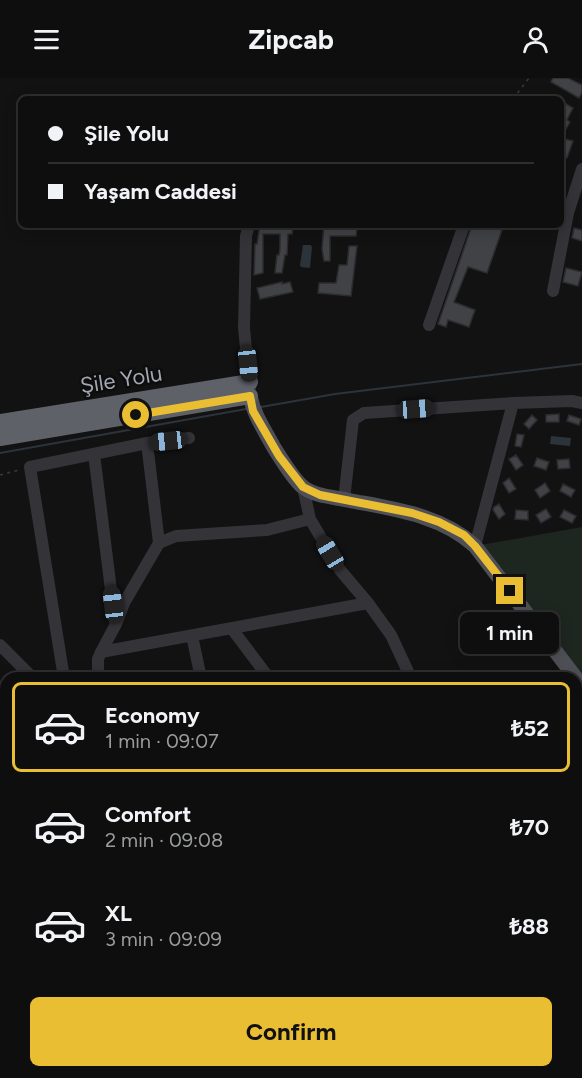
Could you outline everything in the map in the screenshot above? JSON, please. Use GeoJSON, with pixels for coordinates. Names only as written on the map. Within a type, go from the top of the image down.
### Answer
{"type":"FeatureCollection","features":[{"type":"Feature","properties":{"kind":"highway","name":"Şile Yolu"},"geometry":{"type":"LineString","coordinates":[[0,422],[250,389]]}},
{"type":"Feature","properties":{"kind":"highway","name":"Şile Yolu"},"geometry":{"type":"LineString","coordinates":[[0,438],[250,389]]}},
{"type":"Feature","properties":{"kind":"main road"},"geometry":{"type":"LineString","coordinates":[[250,389],[253,411],[279,456],[303,487],[320,495],[412,513],[439,522],[464,535],[475,546],[571,672]]}},
{"type":"Feature","properties":{"kind":"street"},"geometry":{"type":"LineString","coordinates":[[565,212],[582,169]]}},
{"type":"Feature","properties":{"kind":"street"},"geometry":{"type":"LineString","coordinates":[[429,325],[464,228]]}},
{"type":"Feature","properties":{"kind":"street"},"geometry":{"type":"LineString","coordinates":[[552,291],[562,228]]}},
{"type":"Feature","properties":{"kind":"street"},"geometry":{"type":"LineString","coordinates":[[247,231],[244,328],[250,389]]}},
{"type":"Feature","properties":{"kind":"street"},"geometry":{"type":"LineString","coordinates":[[344,500],[353,420],[364,413],[513,403],[572,401],[582,403]]}},
{"type":"Feature","properties":{"kind":"street"},"geometry":{"type":"LineString","coordinates":[[475,546],[513,403]]}},
{"type":"Feature","properties":{"kind":"street"},"geometry":{"type":"LineString","coordinates":[[63,672],[30,467],[147,443],[189,438]]}},
{"type":"Feature","properties":{"kind":"street"},"geometry":{"type":"LineString","coordinates":[[98,672],[98,659],[124,603],[159,543],[147,443]]}},
{"type":"Feature","properties":{"kind":"street"},"geometry":{"type":"LineString","coordinates":[[94,454],[115,626]]}},
{"type":"Feature","properties":{"kind":"street"},"geometry":{"type":"LineString","coordinates":[[303,487],[310,519],[340,570],[369,603],[391,635],[408,672]]}},
{"type":"Feature","properties":{"kind":"street"},"geometry":{"type":"LineString","coordinates":[[159,543],[177,536],[267,530],[310,519]]}},
{"type":"Feature","properties":{"kind":"street"},"geometry":{"type":"LineString","coordinates":[[101,652],[369,603]]}},
{"type":"Feature","properties":{"kind":"street"},"geometry":{"type":"LineString","coordinates":[[232,629],[264,672]]}},
{"type":"Feature","properties":{"kind":"street"},"geometry":{"type":"LineString","coordinates":[[192,636],[200,672]]}},
{"type":"Feature","properties":{"kind":"street"},"geometry":{"type":"LineString","coordinates":[[0,645],[27,672]]}},
{"type":"Feature","properties":{"kind":"path"},"geometry":{"type":"LineString","coordinates":[[515,96],[530,78]]}},
{"type":"Feature","properties":{"kind":"path"},"geometry":{"type":"LineString","coordinates":[[0,475],[30,467]]}},
{"type":"Feature","properties":{"kind":"shaded area"},"geometry":{"type":"Polygon","coordinates":[[[303,245],[312,247],[310,268],[300,265],[303,245]]]}},
{"type":"Feature","properties":{"kind":"shaded area"},"geometry":{"type":"Polygon","coordinates":[[[551,436],[571,438],[570,446],[550,444],[551,436]]]}},
{"type":"Feature","properties":{"kind":"shaded area"},"geometry":{"type":"Polygon","coordinates":[[[582,527],[582,672],[571,672],[475,546],[582,527]]]}},
{"type":"Feature","properties":{"kind":"building"},"geometry":{"type":"Polygon","coordinates":[[[553,78],[568,78],[582,85],[579,98],[551,82],[553,78]]]}},
{"type":"Feature","properties":{"kind":"building"},"geometry":{"type":"Polygon","coordinates":[[[564,103],[573,108],[567,120],[570,122],[564,133],[564,103]]]}},
{"type":"Feature","properties":{"kind":"building"},"geometry":{"type":"Polygon","coordinates":[[[564,139],[573,141],[567,158],[564,157],[564,139]]]}},
{"type":"Feature","properties":{"kind":"building"},"geometry":{"type":"Polygon","coordinates":[[[260,228],[293,228],[292,234],[288,234],[287,255],[285,255],[282,273],[275,273],[280,249],[280,234],[263,234],[263,273],[254,275],[255,244],[257,244],[260,228]]]}},
{"type":"Feature","properties":{"kind":"building"},"geometry":{"type":"Polygon","coordinates":[[[324,228],[357,228],[356,236],[330,236],[330,261],[324,261],[322,249],[324,228]]]}},
{"type":"Feature","properties":{"kind":"building"},"geometry":{"type":"Polygon","coordinates":[[[471,228],[502,230],[487,273],[468,267],[454,302],[475,310],[469,327],[448,320],[446,327],[438,324],[471,228]]]}},
{"type":"Feature","properties":{"kind":"building"},"geometry":{"type":"Polygon","coordinates":[[[574,228],[582,230],[582,241],[572,238],[574,228]]]}},
{"type":"Feature","properties":{"kind":"building"},"geometry":{"type":"Polygon","coordinates":[[[349,246],[357,246],[351,296],[318,293],[319,283],[336,283],[339,265],[347,265],[349,246]]]}},
{"type":"Feature","properties":{"kind":"building"},"geometry":{"type":"Polygon","coordinates":[[[566,268],[582,272],[578,286],[563,282],[566,268]]]}},
{"type":"Feature","properties":{"kind":"building"},"geometry":{"type":"Polygon","coordinates":[[[282,282],[282,284],[290,282],[293,292],[260,299],[257,288],[282,282]]]}},
{"type":"Feature","properties":{"kind":"building"},"geometry":{"type":"Polygon","coordinates":[[[559,414],[559,422],[546,422],[546,415],[559,414]]]}},
{"type":"Feature","properties":{"kind":"building"},"geometry":{"type":"Polygon","coordinates":[[[532,415],[537,420],[529,429],[524,424],[532,415]]]}},
{"type":"Feature","properties":{"kind":"building"},"geometry":{"type":"Polygon","coordinates":[[[569,415],[581,419],[579,425],[567,421],[569,415]]]}},
{"type":"Feature","properties":{"kind":"building"},"geometry":{"type":"Polygon","coordinates":[[[517,434],[524,435],[521,447],[515,446],[517,434]]]}},
{"type":"Feature","properties":{"kind":"building"},"geometry":{"type":"Polygon","coordinates":[[[516,455],[523,465],[516,470],[509,459],[516,455]]]}},
{"type":"Feature","properties":{"kind":"building"},"geometry":{"type":"Polygon","coordinates":[[[537,458],[549,462],[546,470],[534,466],[537,458]]]}},
{"type":"Feature","properties":{"kind":"building"},"geometry":{"type":"Polygon","coordinates":[[[569,459],[570,468],[558,469],[557,460],[569,459]]]}},
{"type":"Feature","properties":{"kind":"building"},"geometry":{"type":"Polygon","coordinates":[[[509,478],[516,489],[509,493],[503,483],[509,478]]]}},
{"type":"Feature","properties":{"kind":"building"},"geometry":{"type":"Polygon","coordinates":[[[545,483],[550,491],[540,498],[535,490],[545,483]]]}},
{"type":"Feature","properties":{"kind":"building"},"geometry":{"type":"Polygon","coordinates":[[[563,484],[575,490],[571,497],[560,491],[563,484]]]}},
{"type":"Feature","properties":{"kind":"building"},"geometry":{"type":"Polygon","coordinates":[[[499,504],[505,514],[499,519],[493,510],[499,504]]]}},
{"type":"Feature","properties":{"kind":"building"},"geometry":{"type":"Polygon","coordinates":[[[546,509],[551,517],[541,523],[536,515],[546,509]]]}},
{"type":"Feature","properties":{"kind":"building"},"geometry":{"type":"Polygon","coordinates":[[[516,510],[528,511],[528,520],[515,519],[516,510]]]}},
{"type":"Feature","properties":{"kind":"building"},"geometry":{"type":"Polygon","coordinates":[[[564,510],[576,516],[572,523],[560,517],[564,510]]]}},
{"type":"Feature","properties":{"kind":"waterway"},"geometry":{"type":"LineString","coordinates":[[261,407],[335,394],[582,364]]}},
{"type":"Feature","properties":{"kind":"waterway"},"geometry":{"type":"LineString","coordinates":[[0,453],[246,409]]}},
{"type":"Feature","properties":{"kind":"route"},"geometry":{"type":"LineString","coordinates":[[136,415],[250,396],[253,411],[279,456],[303,487],[320,495],[412,513],[439,522],[464,535],[510,591]]}}]}
